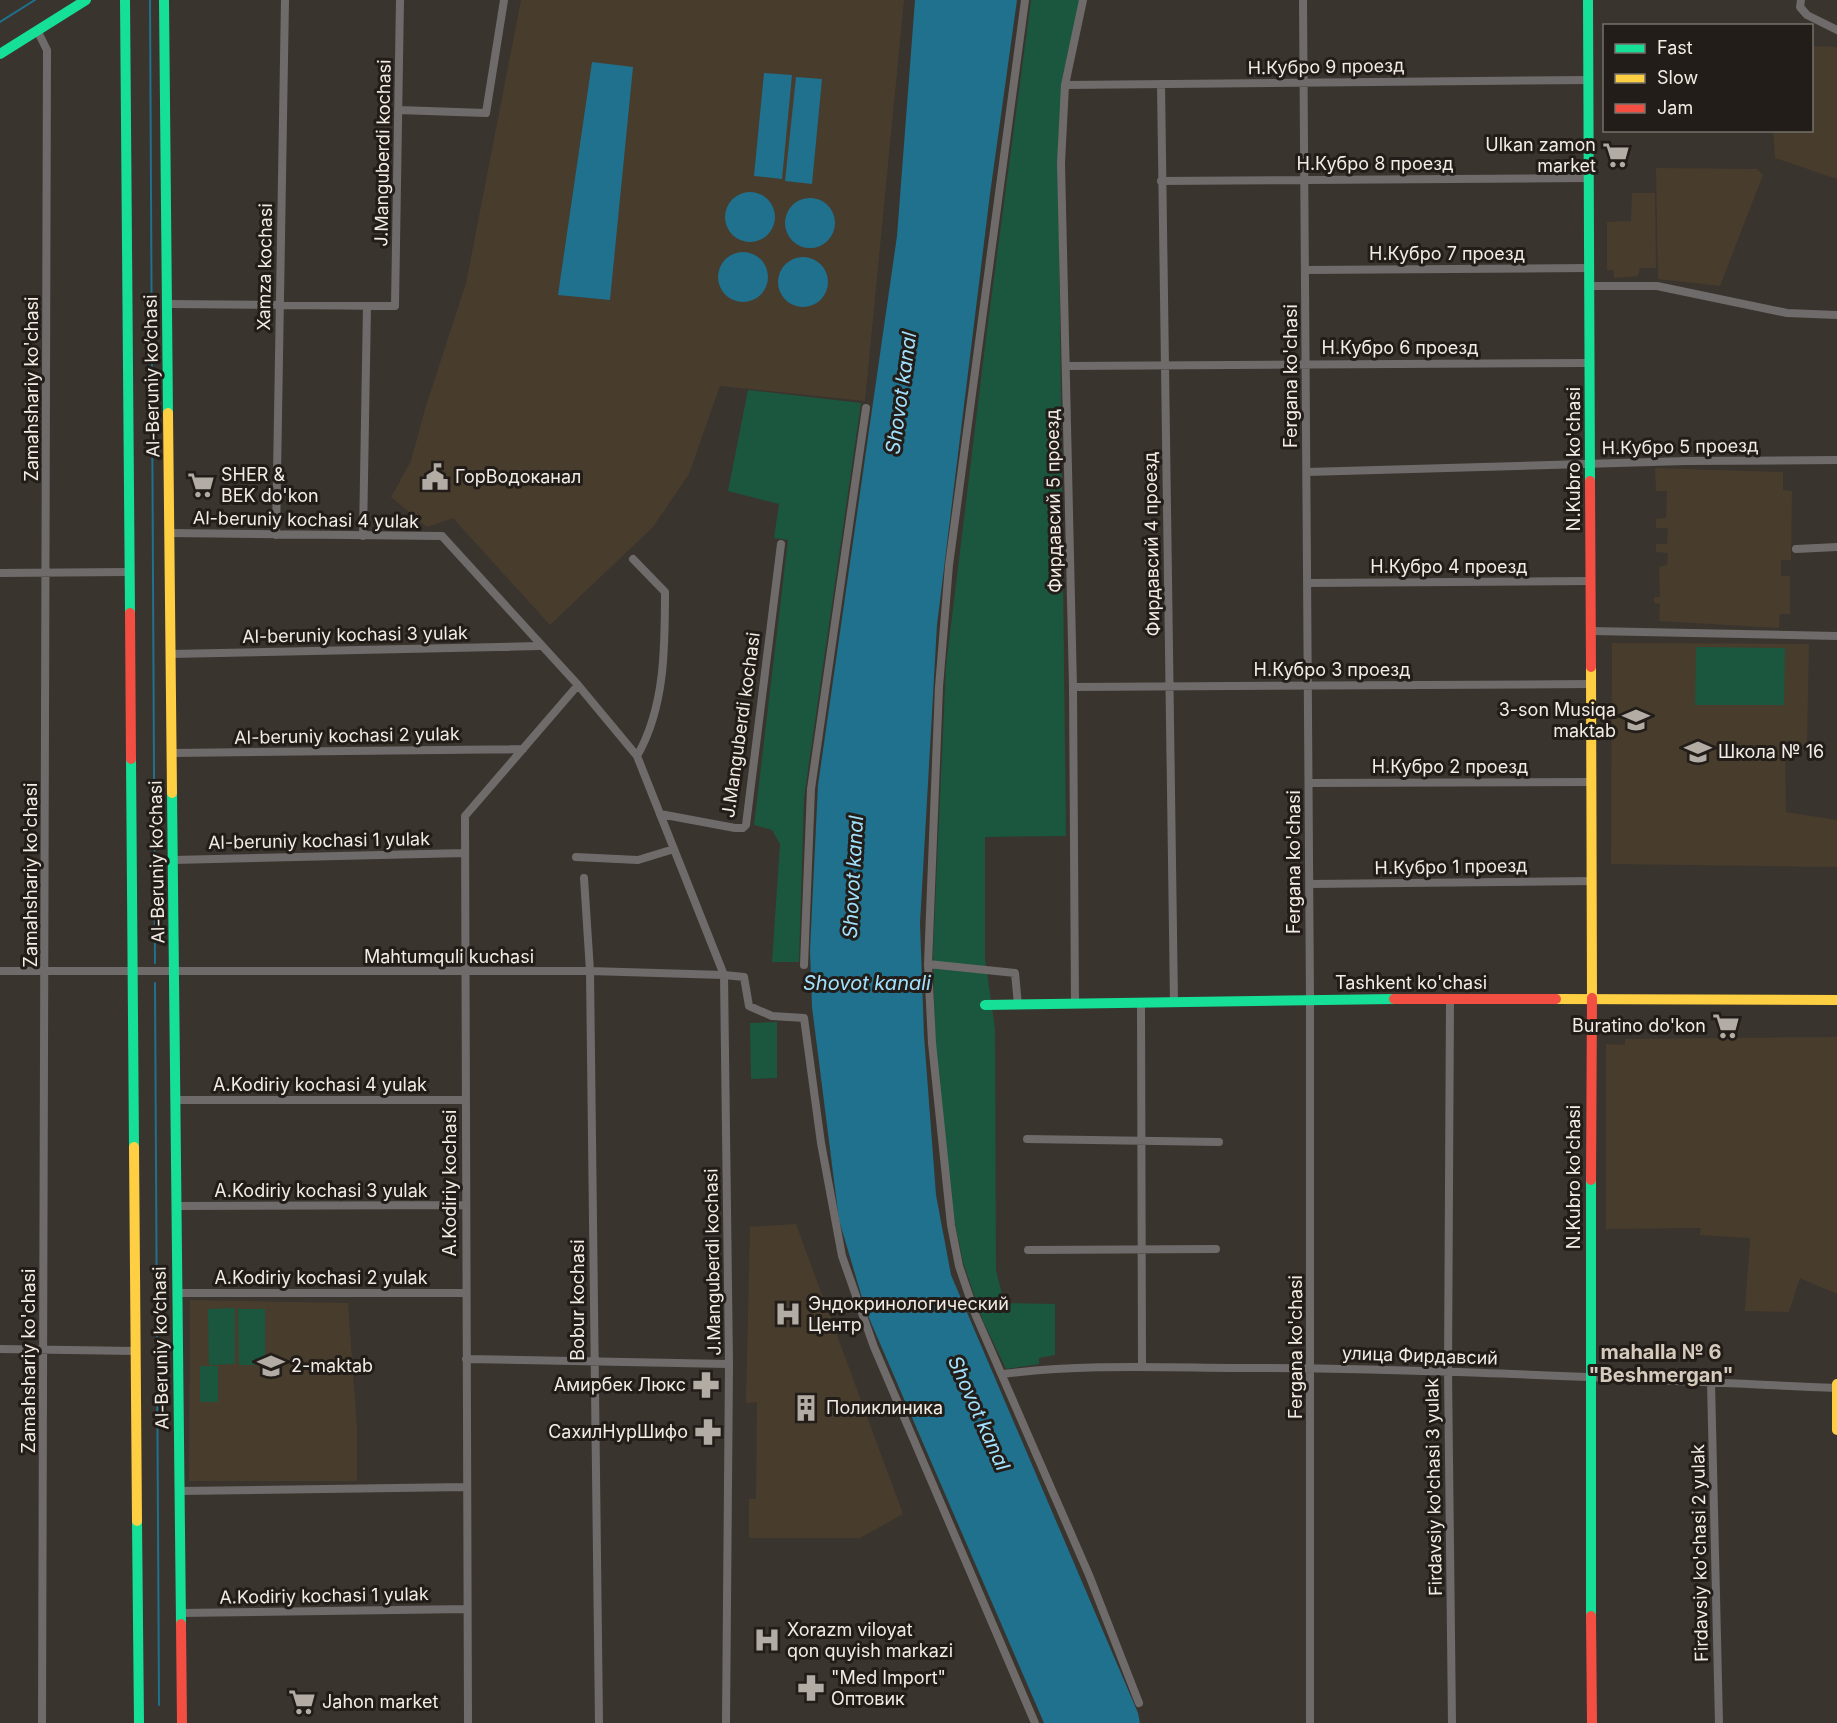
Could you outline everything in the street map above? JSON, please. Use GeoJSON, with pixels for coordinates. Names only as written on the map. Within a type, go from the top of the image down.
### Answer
{"type":"FeatureCollection","features":[{"type":"Feature","properties":{"kind":"main road"},"geometry":{"type":"LineString","coordinates":[[0,54],[86,0]]}},
{"type":"Feature","properties":{"kind":"main road","name":"Al-Beruniy ko’chasi"},"geometry":{"type":"LineString","coordinates":[[125,0],[139,1723]]}},
{"type":"Feature","properties":{"kind":"main road","name":"Al-Beruniy ko’chasi"},"geometry":{"type":"LineString","coordinates":[[165,0],[182,1723]]}},
{"type":"Feature","properties":{"kind":"main road","name":"N.Kubro ko'chasi"},"geometry":{"type":"LineString","coordinates":[[1588,0],[1592,782],[1590,1377],[1592,1723]]}},
{"type":"Feature","properties":{"kind":"main road","name":"Tashkent ko'chasi"},"geometry":{"type":"LineString","coordinates":[[985,1005],[1450,998],[1837,1000]]}},
{"type":"Feature","properties":{"kind":"main road"},"geometry":{"type":"LineString","coordinates":[[1837,1387],[1837,1430]]}},
{"type":"Feature","properties":{"kind":"street","name":"Xamza kochasi"},"geometry":{"type":"LineString","coordinates":[[276,535],[285,0]]}},
{"type":"Feature","properties":{"kind":"street","name":"J.Manguberdi kochasi"},"geometry":{"type":"LineString","coordinates":[[367,306],[395,306],[400,0]]}},
{"type":"Feature","properties":{"kind":"street"},"geometry":{"type":"LineString","coordinates":[[398,110],[486,113],[504,0]]}},
{"type":"Feature","properties":{"kind":"street"},"geometry":{"type":"LineString","coordinates":[[1025,0],[949,565],[939,687],[928,964],[932,1044],[951,1225],[959,1266],[976,1316],[1089,1575],[1139,1703]]}},
{"type":"Feature","properties":{"kind":"street","name":"Фирдавсий 5 проезд"},"geometry":{"type":"LineString","coordinates":[[1075,1004],[1073,687],[1062,163],[1065,85],[1083,0]]}},
{"type":"Feature","properties":{"kind":"street","name":"Fergana ko'chasi"},"geometry":{"type":"LineString","coordinates":[[1303,0],[1310,884],[1310,1723]]}},
{"type":"Feature","properties":{"kind":"street"},"geometry":{"type":"LineString","coordinates":[[1801,0],[1800,7],[1807,15],[1837,30]]}},
{"type":"Feature","properties":{"kind":"street","name":"Zamahshariy ko'chasi"},"geometry":{"type":"LineString","coordinates":[[37,30],[48,50],[42,1723]]}},
{"type":"Feature","properties":{"kind":"street","name":"Н.Кубро 9 проезд"},"geometry":{"type":"LineString","coordinates":[[1065,85],[1588,80]]}},
{"type":"Feature","properties":{"kind":"street","name":"Фирдавсий 4 проезд"},"geometry":{"type":"LineString","coordinates":[[1161,84],[1174,1003]]}},
{"type":"Feature","properties":{"kind":"street","name":"Н.Кубро 8 проезд"},"geometry":{"type":"LineString","coordinates":[[1161,181],[1588,178]]}},
{"type":"Feature","properties":{"kind":"street","name":"Н.Кубро 7 проезд"},"geometry":{"type":"LineString","coordinates":[[1305,270],[1589,268]]}},
{"type":"Feature","properties":{"kind":"street"},"geometry":{"type":"LineString","coordinates":[[1589,286],[1657,286],[1787,313],[1837,315]]}},
{"type":"Feature","properties":{"kind":"street"},"geometry":{"type":"LineString","coordinates":[[168,304],[367,306],[363,536]]}},
{"type":"Feature","properties":{"kind":"street","name":"Н.Кубро 6 проезд"},"geometry":{"type":"LineString","coordinates":[[1066,366],[1590,363]]}},
{"type":"Feature","properties":{"kind":"street"},"geometry":{"type":"LineString","coordinates":[[804,964],[811,789],[866,408]]}},
{"type":"Feature","properties":{"kind":"street","name":"Н.Кубро 5 проезд"},"geometry":{"type":"LineString","coordinates":[[1307,472],[1837,460]]}},
{"type":"Feature","properties":{"kind":"street","name":"Al-beruniy kochasi 4 yulak"},"geometry":{"type":"LineString","coordinates":[[170,533],[442,536]]}},
{"type":"Feature","properties":{"kind":"street","name":"J.Manguberdi kochasi"},"geometry":{"type":"LineString","coordinates":[[442,536],[539,646],[578,685],[637,756],[724,975],[729,1364],[726,1723]]}},
{"type":"Feature","properties":{"kind":"street","name":"J.Manguberdi kochasi"},"geometry":{"type":"LineString","coordinates":[[660,814],[735,828],[743,828],[746,825],[780,544]]}},
{"type":"Feature","properties":{"kind":"street"},"geometry":{"type":"LineString","coordinates":[[1796,549],[1837,547]]}},
{"type":"Feature","properties":{"kind":"street"},"geometry":{"type":"LineString","coordinates":[[633,559],[665,592],[663,665],[650,733],[637,756]]}},
{"type":"Feature","properties":{"kind":"street"},"geometry":{"type":"LineString","coordinates":[[0,573],[130,572]]}},
{"type":"Feature","properties":{"kind":"street","name":"Н.Кубро 4 проезд"},"geometry":{"type":"LineString","coordinates":[[1307,583],[1590,581]]}},
{"type":"Feature","properties":{"kind":"street"},"geometry":{"type":"LineString","coordinates":[[1591,631],[1837,636]]}},
{"type":"Feature","properties":{"kind":"street","name":"Al-beruniy kochasi 3 yulak"},"geometry":{"type":"LineString","coordinates":[[171,654],[539,646]]}},
{"type":"Feature","properties":{"kind":"street","name":"Н.Кубро 3 проезд"},"geometry":{"type":"LineString","coordinates":[[1073,687],[1591,684]]}},
{"type":"Feature","properties":{"kind":"street","name":"A.Kodiriy kochasi"},"geometry":{"type":"LineString","coordinates":[[468,1723],[465,816],[578,685]]}},
{"type":"Feature","properties":{"kind":"street","name":"Al-beruniy kochasi 2 yulak"},"geometry":{"type":"LineString","coordinates":[[172,753],[523,749]]}},
{"type":"Feature","properties":{"kind":"street","name":"Н.Кубро 2 проезд"},"geometry":{"type":"LineString","coordinates":[[1309,783],[1592,782]]}},
{"type":"Feature","properties":{"kind":"street"},"geometry":{"type":"LineString","coordinates":[[576,857],[638,860],[674,849]]}},
{"type":"Feature","properties":{"kind":"street","name":"Al-beruniy kochasi 1 yulak"},"geometry":{"type":"LineString","coordinates":[[173,860],[465,853]]}},
{"type":"Feature","properties":{"kind":"street","name":"Bobur kochasi"},"geometry":{"type":"LineString","coordinates":[[584,878],[590,971],[599,1723]]}},
{"type":"Feature","properties":{"kind":"street","name":"Н.Кубро 1 проезд"},"geometry":{"type":"LineString","coordinates":[[1310,884],[1592,881]]}},
{"type":"Feature","properties":{"kind":"street"},"geometry":{"type":"LineString","coordinates":[[928,964],[1016,973],[1018,1005]]}},
{"type":"Feature","properties":{"kind":"street","name":"Mahtumquli kuchasi"},"geometry":{"type":"LineString","coordinates":[[0,971],[590,971],[724,975]]}},
{"type":"Feature","properties":{"kind":"street"},"geometry":{"type":"LineString","coordinates":[[724,975],[744,977],[749,1006],[772,1016],[804,1018],[821,1143],[842,1256],[874,1347],[1035,1723]]}},
{"type":"Feature","properties":{"kind":"street","name":"Firdavsiy ko'chasi 3 yulak"},"geometry":{"type":"LineString","coordinates":[[1450,998],[1448,1371],[1452,1723]]}},
{"type":"Feature","properties":{"kind":"street"},"geometry":{"type":"LineString","coordinates":[[1141,1003],[1142,1367]]}},
{"type":"Feature","properties":{"kind":"street","name":"A.Kodiriy kochasi 4 yulak"},"geometry":{"type":"LineString","coordinates":[[176,1100],[465,1100]]}},
{"type":"Feature","properties":{"kind":"street"},"geometry":{"type":"LineString","coordinates":[[1027,1139],[1219,1142]]}},
{"type":"Feature","properties":{"kind":"street","name":"A.Kodiriy kochasi 3 yulak"},"geometry":{"type":"LineString","coordinates":[[177,1206],[465,1205]]}},
{"type":"Feature","properties":{"kind":"street"},"geometry":{"type":"LineString","coordinates":[[1028,1250],[1216,1249]]}},
{"type":"Feature","properties":{"kind":"street","name":"A.Kodiriy kochasi 2 yulak"},"geometry":{"type":"LineString","coordinates":[[177,1293],[465,1293]]}},
{"type":"Feature","properties":{"kind":"street"},"geometry":{"type":"LineString","coordinates":[[0,1349],[136,1351]]}},
{"type":"Feature","properties":{"kind":"street"},"geometry":{"type":"LineString","coordinates":[[466,1359],[729,1364]]}},
{"type":"Feature","properties":{"kind":"street","name":"улица Фирдавсий"},"geometry":{"type":"LineString","coordinates":[[1003,1374],[1054,1367],[1311,1368],[1448,1371],[1837,1387]]}},
{"type":"Feature","properties":{"kind":"street","name":"Firdavsiy ko'chasi 2 yulak"},"geometry":{"type":"LineString","coordinates":[[1711,1382],[1719,1723]]}},
{"type":"Feature","properties":{"kind":"street"},"geometry":{"type":"LineString","coordinates":[[180,1491],[466,1487]]}},
{"type":"Feature","properties":{"kind":"street","name":"A.Kodiriy kochasi 1 yulak"},"geometry":{"type":"LineString","coordinates":[[181,1612],[466,1609]]}},
{"type":"Feature","properties":{"kind":"shaded area"},"geometry":{"type":"Polygon","coordinates":[[[521,0],[904,0],[865,401],[720,386],[689,474],[653,527],[550,625],[453,518],[427,527],[391,497],[411,461],[425,409],[466,283],[521,0]]]}},
{"type":"Feature","properties":{"kind":"shaded area"},"geometry":{"type":"Polygon","coordinates":[[[1813,46],[1837,47],[1837,179],[1775,158],[1773,132],[1813,132],[1813,46]]]}},
{"type":"Feature","properties":{"kind":"shaded area"},"geometry":{"type":"Polygon","coordinates":[[[1656,168],[1757,169],[1763,175],[1720,286],[1658,279],[1656,168]]]}},
{"type":"Feature","properties":{"kind":"shaded area"},"geometry":{"type":"Polygon","coordinates":[[[1632,193],[1655,193],[1656,268],[1640,268],[1638,276],[1614,278],[1613,270],[1607,270],[1607,222],[1631,221],[1632,193]]]}},
{"type":"Feature","properties":{"kind":"shaded area"},"geometry":{"type":"Polygon","coordinates":[[[1655,468],[1783,472],[1783,490],[1792,491],[1791,560],[1781,560],[1781,576],[1790,576],[1790,614],[1780,614],[1779,628],[1659,621],[1660,604],[1654,603],[1654,597],[1660,597],[1659,567],[1667,565],[1668,553],[1656,552],[1656,544],[1667,544],[1668,528],[1656,528],[1656,519],[1666,518],[1667,491],[1656,491],[1655,468]]]}},
{"type":"Feature","properties":{"kind":"shaded area","name":"Школа № 16"},"geometry":{"type":"Polygon","coordinates":[[[1612,643],[1809,644],[1807,745],[1785,746],[1786,812],[1837,820],[1837,867],[1611,864],[1612,643]]]}},
{"type":"Feature","properties":{"kind":"shaded area"},"geometry":{"type":"Polygon","coordinates":[[[1837,1037],[1837,1294],[1800,1278],[1789,1312],[1745,1311],[1750,1238],[1700,1235],[1701,1228],[1606,1229],[1606,1044],[1625,1045],[1625,1039],[1837,1037]]]}},
{"type":"Feature","properties":{"kind":"shaded area","name":"Эндокринологический Центр"},"geometry":{"type":"Polygon","coordinates":[[[796,1224],[903,1514],[860,1538],[749,1538],[749,1499],[756,1499],[757,1402],[746,1403],[750,1227],[796,1224]]]}},
{"type":"Feature","properties":{"kind":"shaded area","name":"2-maktab"},"geometry":{"type":"Polygon","coordinates":[[[190,1300],[348,1303],[357,1428],[357,1481],[189,1481],[190,1300]]]}},
{"type":"Feature","properties":{"kind":"green space"},"geometry":{"type":"Polygon","coordinates":[[[1031,0],[1081,0],[1062,81],[1058,149],[1066,836],[985,837],[985,959],[995,1028],[996,1270],[1004,1303],[1055,1304],[1055,1355],[1039,1358],[1039,1364],[1006,1369],[983,1321],[963,1262],[954,1218],[935,1041],[933,951],[946,666],[986,338],[1031,0]]]}},
{"type":"Feature","properties":{"kind":"green space"},"geometry":{"type":"Polygon","coordinates":[[[748,390],[861,403],[804,798],[799,962],[772,962],[780,844],[772,830],[754,825],[788,540],[774,538],[779,504],[728,491],[748,390]]]}},
{"type":"Feature","properties":{"kind":"green space"},"geometry":{"type":"Polygon","coordinates":[[[1696,647],[1785,648],[1784,705],[1695,705],[1696,647]]]}},
{"type":"Feature","properties":{"kind":"green space"},"geometry":{"type":"Polygon","coordinates":[[[777,1022],[777,1078],[751,1079],[750,1023],[777,1022]]]}},
{"type":"Feature","properties":{"kind":"green space"},"geometry":{"type":"Polygon","coordinates":[[[235,1308],[235,1364],[209,1365],[208,1309],[235,1308]]]}},
{"type":"Feature","properties":{"kind":"green space"},"geometry":{"type":"Polygon","coordinates":[[[238,1309],[265,1309],[265,1365],[239,1365],[238,1309]]]}},
{"type":"Feature","properties":{"kind":"green space"},"geometry":{"type":"Polygon","coordinates":[[[200,1366],[218,1366],[218,1402],[200,1402],[200,1366]]]}},
{"type":"Feature","properties":{"kind":"water","name":"Shovot kanali"},"geometry":{"type":"Polygon","coordinates":[[[915,0],[1017,0],[990,194],[937,625],[920,923],[924,1036],[936,1195],[951,1275],[1138,1713],[1140,1723],[1044,1723],[866,1311],[839,1220],[812,1007],[810,950],[818,785],[897,236],[915,0]]]}},
{"type":"Feature","properties":{"kind":"water"},"geometry":{"type":"Polygon","coordinates":[[[592,62],[633,67],[610,300],[558,295],[592,62]]]}},
{"type":"Feature","properties":{"kind":"water"},"geometry":{"type":"Polygon","coordinates":[[[764,73],[792,75],[782,179],[754,176],[764,73]]]}},
{"type":"Feature","properties":{"kind":"water"},"geometry":{"type":"Polygon","coordinates":[[[796,77],[822,79],[812,184],[785,181],[796,77]]]}},
{"type":"Feature","properties":{"kind":"water"},"geometry":{"type":"Polygon","coordinates":[[[750,192],[759,194],[770,203],[775,217],[773,226],[764,237],[750,242],[741,240],[730,231],[725,217],[727,208],[736,197],[750,192]]]}},
{"type":"Feature","properties":{"kind":"water"},"geometry":{"type":"Polygon","coordinates":[[[810,198],[819,200],[830,209],[835,223],[833,232],[824,243],[810,248],[801,246],[790,237],[785,223],[787,214],[796,203],[810,198]]]}},
{"type":"Feature","properties":{"kind":"water"},"geometry":{"type":"Polygon","coordinates":[[[743,252],[752,254],[763,263],[768,277],[766,286],[757,297],[743,302],[734,300],[723,291],[718,277],[720,268],[729,257],[743,252]]]}},
{"type":"Feature","properties":{"kind":"water"},"geometry":{"type":"Polygon","coordinates":[[[803,257],[812,259],[823,268],[828,282],[826,291],[817,302],[803,307],[794,305],[783,296],[778,282],[780,273],[789,262],[803,257]]]}},
{"type":"Feature","properties":{"kind":"waterway"},"geometry":{"type":"LineString","coordinates":[[0,22],[35,0]]}},
{"type":"Feature","properties":{"kind":"waterway"},"geometry":{"type":"LineString","coordinates":[[150,0],[155,963]]}},
{"type":"Feature","properties":{"kind":"waterway"},"geometry":{"type":"LineString","coordinates":[[155,983],[159,1705]]}},
{"type":"Feature","properties":{"kind":"traffic: fast"},"geometry":{"type":"LineString","coordinates":[[0,54],[86,0]]}},
{"type":"Feature","properties":{"kind":"traffic: fast"},"geometry":{"type":"LineString","coordinates":[[125,0],[130,613]]}},
{"type":"Feature","properties":{"kind":"traffic: fast"},"geometry":{"type":"LineString","coordinates":[[164,0],[168,413]]}},
{"type":"Feature","properties":{"kind":"traffic: fast"},"geometry":{"type":"LineString","coordinates":[[1588,0],[1590,481]]}},
{"type":"Feature","properties":{"kind":"traffic: fast"},"geometry":{"type":"LineString","coordinates":[[131,759],[134,1147]]}},
{"type":"Feature","properties":{"kind":"traffic: fast"},"geometry":{"type":"LineString","coordinates":[[172,793],[181,1624]]}},
{"type":"Feature","properties":{"kind":"traffic: fast"},"geometry":{"type":"LineString","coordinates":[[985,1005],[1394,999]]}},
{"type":"Feature","properties":{"kind":"traffic: fast"},"geometry":{"type":"LineString","coordinates":[[1591,1180],[1591,1616]]}},
{"type":"Feature","properties":{"kind":"traffic: fast"},"geometry":{"type":"LineString","coordinates":[[137,1521],[139,1723]]}},
{"type":"Feature","properties":{"kind":"traffic: slow"},"geometry":{"type":"LineString","coordinates":[[168,413],[172,793]]}},
{"type":"Feature","properties":{"kind":"traffic: slow"},"geometry":{"type":"LineString","coordinates":[[1591,667],[1592,998]]}},
{"type":"Feature","properties":{"kind":"traffic: slow"},"geometry":{"type":"LineString","coordinates":[[1556,999],[1837,1000]]}},
{"type":"Feature","properties":{"kind":"traffic: slow"},"geometry":{"type":"LineString","coordinates":[[134,1147],[137,1521]]}},
{"type":"Feature","properties":{"kind":"traffic: slow"},"geometry":{"type":"LineString","coordinates":[[1837,1384],[1837,1430]]}},
{"type":"Feature","properties":{"kind":"traffic: jam"},"geometry":{"type":"LineString","coordinates":[[1590,481],[1591,667]]}},
{"type":"Feature","properties":{"kind":"traffic: jam"},"geometry":{"type":"LineString","coordinates":[[130,613],[131,759]]}},
{"type":"Feature","properties":{"kind":"traffic: jam"},"geometry":{"type":"LineString","coordinates":[[1591,1180],[1592,998]]}},
{"type":"Feature","properties":{"kind":"traffic: jam"},"geometry":{"type":"LineString","coordinates":[[1394,999],[1556,999]]}},
{"type":"Feature","properties":{"kind":"traffic: jam"},"geometry":{"type":"LineString","coordinates":[[1591,1616],[1592,1723]]}},
{"type":"Feature","properties":{"kind":"traffic: jam"},"geometry":{"type":"LineString","coordinates":[[181,1624],[182,1723]]}},
{"type":"Feature","properties":{"kind":"place","name":"Ulkan zamon market"},"geometry":{"type":"Point","coordinates":[1616,155]}},
{"type":"Feature","properties":{"kind":"place","name":"ГорВодоканал"},"geometry":{"type":"Point","coordinates":[435,477]}},
{"type":"Feature","properties":{"kind":"place","name":"SHER & BEK do'kon"},"geometry":{"type":"Point","coordinates":[201,485]}},
{"type":"Feature","properties":{"kind":"place","name":"3-son Musiqa maktab"},"geometry":{"type":"Point","coordinates":[1636,720]}},
{"type":"Feature","properties":{"kind":"place","name":"Школа № 16"},"geometry":{"type":"Point","coordinates":[1698,752]}},
{"type":"Feature","properties":{"kind":"place","name":"Buratino do'kon"},"geometry":{"type":"Point","coordinates":[1726,1026]}},
{"type":"Feature","properties":{"kind":"place","name":"Эндокринологический Центр"},"geometry":{"type":"Point","coordinates":[788,1314]}},
{"type":"Feature","properties":{"kind":"place","name":"2-maktab"},"geometry":{"type":"Point","coordinates":[271,1366]}},
{"type":"Feature","properties":{"kind":"place","name":"Амирбек Люкс"},"geometry":{"type":"Point","coordinates":[706,1385]}},
{"type":"Feature","properties":{"kind":"place","name":"Поликлиника"},"geometry":{"type":"Point","coordinates":[806,1408]}},
{"type":"Feature","properties":{"kind":"place","name":"СахилНурШифо"},"geometry":{"type":"Point","coordinates":[708,1432]}},
{"type":"Feature","properties":{"kind":"place","name":"Xorazm viloyat qon quyish markazi"},"geometry":{"type":"Point","coordinates":[767,1640]}},
{"type":"Feature","properties":{"kind":"place","name":"\"Med Import\" Оптовик"},"geometry":{"type":"Point","coordinates":[811,1688]}},
{"type":"Feature","properties":{"kind":"place","name":"Jahon market"},"geometry":{"type":"Point","coordinates":[302,1702]}},
{"type":"Feature","properties":{"kind":"district","name":"mahalla № 6 \"Beshmergan\""},"geometry":{"type":"Point","coordinates":[1661,1364]}},
{"type":"Feature","properties":{"kind":"water label","name":"Shovot kanal"},"geometry":{"type":"Point","coordinates":[901,393]}},
{"type":"Feature","properties":{"kind":"water label","name":"Shovot kanal"},"geometry":{"type":"Point","coordinates":[853,877]}},
{"type":"Feature","properties":{"kind":"water label","name":"Shovot kanal"},"geometry":{"type":"Point","coordinates":[979,1413]}}]}
